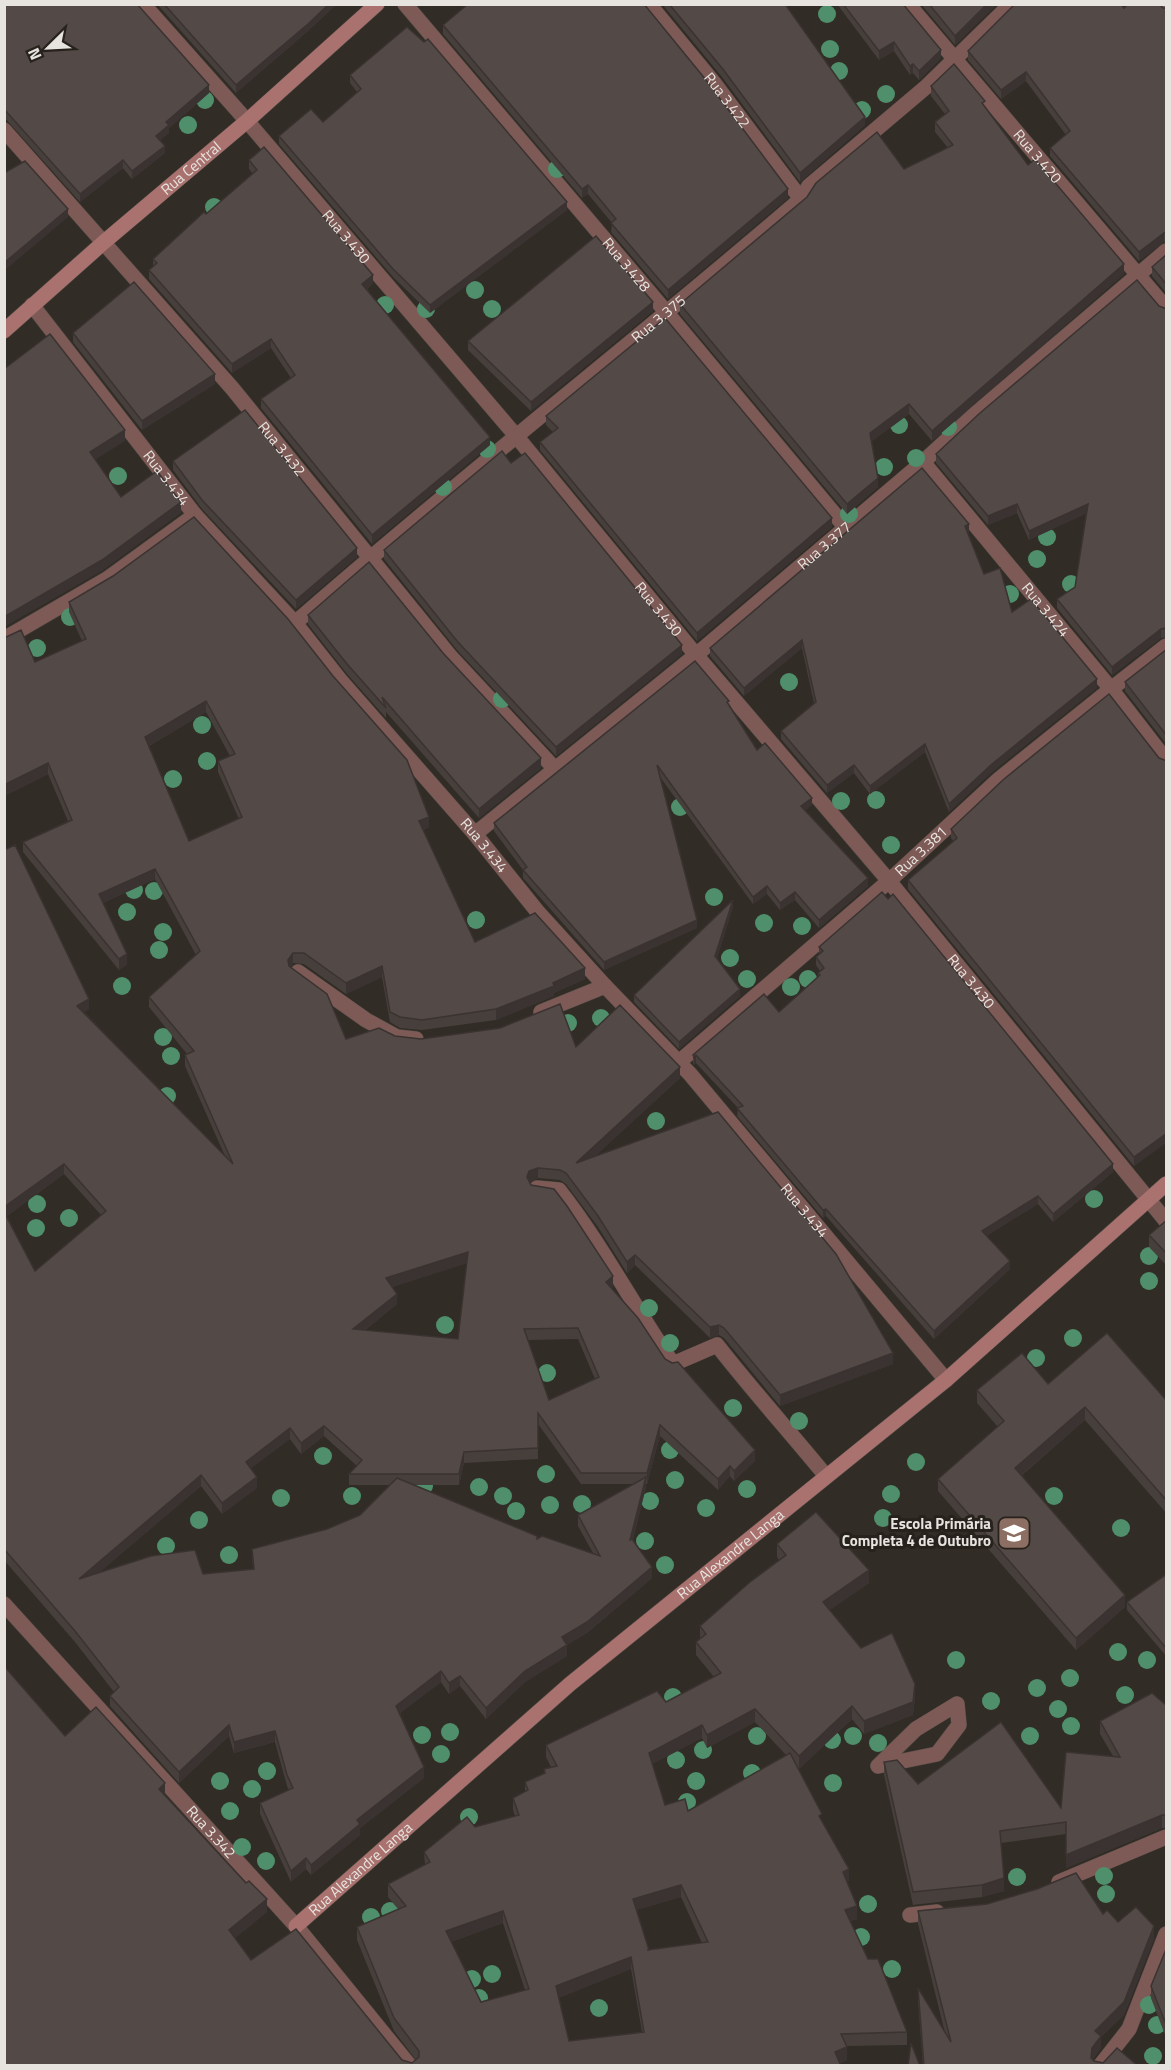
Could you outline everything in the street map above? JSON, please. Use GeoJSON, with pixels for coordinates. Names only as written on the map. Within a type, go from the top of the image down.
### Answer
{"type":"FeatureCollection","features":[{"type":"Feature","properties":{"kind":"street","name":"Rua 3.430"},"geometry":{"type":"LineString","coordinates":[[143,4],[247,121],[517,437],[696,655],[889,881],[1167,1221]]}},
{"type":"Feature","properties":{"kind":"street","name":"Rua Central"},"geometry":{"type":"LineString","coordinates":[[4,331],[104,242],[247,121],[377,4]]}},
{"type":"Feature","properties":{"kind":"street","name":"Rua 3.428"},"geometry":{"type":"LineString","coordinates":[[405,4],[667,312],[846,528]]}},
{"type":"Feature","properties":{"kind":"street","name":"Rua 3.422"},"geometry":{"type":"LineString","coordinates":[[649,4],[714,83],[801,199]]}},
{"type":"Feature","properties":{"kind":"street","name":"Rua 3.420"},"geometry":{"type":"LineString","coordinates":[[908,4],[1167,308]]}},
{"type":"Feature","properties":{"kind":"street","name":"Rua 3.375"},"geometry":{"type":"LineString","coordinates":[[295,623],[370,557],[801,199],[809,186],[926,87],[1011,4]]}},
{"type":"Feature","properties":{"kind":"street"},"geometry":{"type":"LineString","coordinates":[[1163,4],[1167,8]]}},
{"type":"Feature","properties":{"kind":"street","name":"Rua 3.432"},"geometry":{"type":"LineString","coordinates":[[4,130],[232,388],[450,657],[556,770]]}},
{"type":"Feature","properties":{"kind":"street","name":"Rua 3.377"},"geometry":{"type":"LineString","coordinates":[[475,834],[696,655],[1167,251]]}},
{"type":"Feature","properties":{"kind":"street","name":"Rua 3.434"},"geometry":{"type":"LineString","coordinates":[[32,305],[195,515],[295,623],[340,680],[475,834],[537,911],[605,986],[679,1062],[946,1380]]}},
{"type":"Feature","properties":{"kind":"street","name":"Rua 3.424"},"geometry":{"type":"LineString","coordinates":[[923,462],[1167,760]]}},
{"type":"Feature","properties":{"kind":"street"},"geometry":{"type":"LineString","coordinates":[[4,639],[108,579],[195,515]]}},
{"type":"Feature","properties":{"kind":"street","name":"Rua 3.381"},"geometry":{"type":"LineString","coordinates":[[679,1062],[889,881],[998,780],[1167,646]]}},
{"type":"Feature","properties":{"kind":"street"},"geometry":{"type":"LineString","coordinates":[[298,972],[366,1020],[397,1037],[422,1040],[433,1038]]}},
{"type":"Feature","properties":{"kind":"street"},"geometry":{"type":"LineString","coordinates":[[531,1016],[605,986]]}},
{"type":"Feature","properties":{"kind":"street","name":"Rua Alexandre Langa"},"geometry":{"type":"LineString","coordinates":[[296,1926],[570,1684],[946,1380],[1167,1184]]}},
{"type":"Feature","properties":{"kind":"street"},"geometry":{"type":"LineString","coordinates":[[537,1188],[559,1190],[586,1225],[647,1327],[673,1364],[717,1345],[747,1384],[772,1410],[826,1476]]}},
{"type":"Feature","properties":{"kind":"street","name":"Rua 3.342"},"geometry":{"type":"LineString","coordinates":[[4,1604],[296,1926],[410,2066]]}},
{"type":"Feature","properties":{"kind":"street"},"geometry":{"type":"LineString","coordinates":[[957,1704],[959,1725],[937,1754],[878,1766],[916,1729],[957,1704]]}},
{"type":"Feature","properties":{"kind":"street"},"geometry":{"type":"LineString","coordinates":[[1044,1888],[1167,1837]]}},
{"type":"Feature","properties":{"kind":"street"},"geometry":{"type":"LineString","coordinates":[[910,1915],[955,1910]]}},
{"type":"Feature","properties":{"kind":"street"},"geometry":{"type":"LineString","coordinates":[[1100,2066],[1130,2029],[1167,1934]]}},
{"type":"Feature","properties":{"kind":"building"},"geometry":{"type":"Polygon","coordinates":[[[4,4],[137,4],[209,85],[166,122],[169,125],[156,136],[165,146],[132,171],[123,160],[80,194],[4,109],[4,4]]]}},
{"type":"Feature","properties":{"kind":"building"},"geometry":{"type":"Polygon","coordinates":[[[164,4],[329,4],[236,85],[164,4]]]}},
{"type":"Feature","properties":{"kind":"building"},"geometry":{"type":"Polygon","coordinates":[[[468,4],[644,4],[706,80],[788,189],[668,290],[611,223],[616,219],[588,185],[582,189],[443,25],[468,4]]]}},
{"type":"Feature","properties":{"kind":"building"},"geometry":{"type":"Polygon","coordinates":[[[669,4],[785,4],[865,117],[800,173],[722,68],[669,4]]]}},
{"type":"Feature","properties":{"kind":"building"},"geometry":{"type":"Polygon","coordinates":[[[843,4],[903,4],[941,50],[919,71],[913,64],[910,66],[894,42],[879,51],[843,4]]]}},
{"type":"Feature","properties":{"kind":"building"},"geometry":{"type":"Polygon","coordinates":[[[929,4],[987,4],[955,36],[929,4]]]}},
{"type":"Feature","properties":{"kind":"building"},"geometry":{"type":"Polygon","coordinates":[[[1015,4],[1121,4],[1124,8],[1128,4],[1159,4],[1167,8],[1167,233],[1139,252],[1050,148],[1070,131],[1026,72],[1001,90],[968,51],[1015,4]]]}},
{"type":"Feature","properties":{"kind":"building"},"geometry":{"type":"Polygon","coordinates":[[[407,27],[424,42],[428,39],[567,202],[430,305],[393,269],[279,136],[311,109],[323,122],[361,89],[350,75],[407,27]]]}},
{"type":"Feature","properties":{"kind":"building"},"geometry":{"type":"Polygon","coordinates":[[[954,64],[985,101],[982,103],[1028,165],[1035,159],[1124,264],[932,431],[909,404],[870,433],[878,478],[847,504],[680,304],[807,197],[816,183],[877,132],[904,169],[953,145],[935,122],[949,111],[931,86],[954,64]]]}},
{"type":"Feature","properties":{"kind":"building"},"geometry":{"type":"Polygon","coordinates":[[[264,147],[373,275],[362,284],[490,437],[372,535],[261,399],[295,375],[271,339],[232,364],[149,270],[157,263],[153,259],[204,212],[206,214],[257,170],[249,160],[264,147]]]}},
{"type":"Feature","properties":{"kind":"building"},"geometry":{"type":"Polygon","coordinates":[[[25,161],[68,209],[4,263],[4,173],[25,161]]]}},
{"type":"Feature","properties":{"kind":"building"},"geometry":{"type":"Polygon","coordinates":[[[596,236],[653,302],[531,402],[468,341],[596,236]]]}},
{"type":"Feature","properties":{"kind":"building"},"geometry":{"type":"Polygon","coordinates":[[[1167,254],[1167,285],[1152,267],[1167,254]]]}},
{"type":"Feature","properties":{"kind":"building"},"geometry":{"type":"Polygon","coordinates":[[[1137,280],[1159,306],[1167,309],[1167,628],[1161,629],[1112,667],[1057,599],[1075,587],[1088,504],[1029,531],[1017,504],[988,516],[936,454],[980,413],[1137,280]]]}},
{"type":"Feature","properties":{"kind":"building"},"geometry":{"type":"Polygon","coordinates":[[[134,282],[215,374],[142,421],[73,333],[134,282]]]}},
{"type":"Feature","properties":{"kind":"building"},"geometry":{"type":"Polygon","coordinates":[[[665,318],[832,518],[697,633],[540,442],[558,428],[546,416],[665,318]]]}},
{"type":"Feature","properties":{"kind":"building"},"geometry":{"type":"Polygon","coordinates":[[[50,334],[125,430],[90,452],[121,497],[157,471],[181,502],[102,560],[4,617],[4,369],[50,334]]]}},
{"type":"Feature","properties":{"kind":"building"},"geometry":{"type":"Polygon","coordinates":[[[245,410],[357,548],[296,600],[202,500],[173,461],[245,410]]]}},
{"type":"Feature","properties":{"kind":"building"},"geometry":{"type":"Polygon","coordinates":[[[502,451],[511,463],[525,453],[682,645],[556,747],[457,641],[384,550],[502,451]]]}},
{"type":"Feature","properties":{"kind":"building"},"geometry":{"type":"Polygon","coordinates":[[[922,468],[969,524],[965,526],[984,574],[1000,568],[1012,612],[1031,599],[1097,679],[992,764],[949,804],[925,744],[870,786],[854,765],[827,785],[781,731],[816,702],[802,640],[744,688],[710,648],[922,468]]]}},
{"type":"Feature","properties":{"kind":"building"},"geometry":{"type":"Polygon","coordinates":[[[194,517],[288,619],[333,676],[407,760],[429,817],[419,821],[475,942],[535,913],[585,968],[553,983],[554,986],[496,1009],[422,1020],[400,1017],[390,1012],[382,966],[346,983],[304,953],[293,953],[288,960],[289,966],[327,994],[346,1039],[379,1028],[395,1036],[421,1039],[500,1028],[560,1004],[576,1047],[620,1005],[680,1067],[576,1163],[718,1112],[836,1254],[893,1353],[780,1395],[724,1328],[719,1325],[710,1327],[635,1255],[627,1262],[598,1216],[566,1173],[560,1170],[538,1168],[529,1171],[527,1177],[531,1185],[554,1189],[567,1206],[613,1276],[606,1282],[638,1318],[665,1359],[672,1363],[678,1362],[755,1450],[734,1471],[730,1466],[718,1479],[660,1425],[647,1473],[581,1473],[538,1413],[538,1448],[464,1452],[459,1474],[349,1474],[362,1460],[324,1426],[301,1443],[290,1428],[246,1462],[257,1477],[222,1503],[201,1475],[79,1579],[151,1556],[195,1550],[203,1574],[254,1569],[252,1549],[327,1529],[360,1515],[397,1478],[537,1536],[537,1539],[542,1536],[600,1556],[578,1515],[646,1477],[630,1540],[632,1539],[652,1567],[587,1622],[562,1637],[567,1645],[525,1671],[486,1708],[460,1676],[449,1683],[441,1671],[396,1706],[424,1767],[357,1820],[360,1824],[311,1865],[306,1858],[291,1871],[260,1803],[293,1788],[287,1775],[275,1731],[234,1742],[229,1725],[179,1772],[110,1696],[119,1687],[75,1631],[4,1549],[4,1212],[35,1271],[106,1211],[64,1164],[4,1207],[4,850],[15,845],[89,999],[77,1006],[233,1164],[185,1055],[194,1051],[149,997],[200,951],[155,869],[99,894],[127,954],[119,959],[23,842],[72,820],[48,763],[4,785],[4,638],[21,630],[35,662],[86,639],[69,602],[113,576],[194,517]],[[206,701],[145,737],[189,841],[242,817],[218,761],[235,754],[206,701]],[[468,1252],[386,1278],[397,1294],[353,1329],[458,1339],[468,1252]],[[578,1328],[524,1329],[549,1400],[599,1377],[578,1328]]]}},
{"type":"Feature","properties":{"kind":"building"},"geometry":{"type":"Polygon","coordinates":[[[369,562],[443,653],[541,758],[479,809],[382,697],[386,708],[347,664],[308,615],[369,562]]]}},
{"type":"Feature","properties":{"kind":"building"},"geometry":{"type":"Polygon","coordinates":[[[1167,649],[1167,736],[1125,682],[1167,649]]]}},
{"type":"Feature","properties":{"kind":"building"},"geometry":{"type":"Polygon","coordinates":[[[695,661],[729,701],[727,702],[757,750],[765,743],[812,798],[801,806],[868,878],[819,920],[795,892],[780,903],[767,886],[753,897],[657,765],[697,920],[604,962],[523,870],[527,867],[494,823],[695,661]]]}},
{"type":"Feature","properties":{"kind":"building"},"geometry":{"type":"Polygon","coordinates":[[[1109,694],[1159,758],[1167,761],[1167,1133],[1134,1157],[908,880],[957,838],[951,829],[1004,779],[1109,694]]]}},
{"type":"Feature","properties":{"kind":"building"},"geometry":{"type":"Polygon","coordinates":[[[882,892],[888,899],[893,894],[1113,1164],[1053,1214],[1038,1196],[982,1231],[1010,1261],[934,1331],[826,1209],[823,1210],[737,1108],[743,1106],[696,1055],[694,1057],[693,1055],[764,994],[779,1012],[820,975],[818,973],[824,968],[816,957],[823,951],[819,947],[882,892]]]}},
{"type":"Feature","properties":{"kind":"building"},"geometry":{"type":"Polygon","coordinates":[[[733,900],[715,956],[740,989],[679,1042],[634,995],[733,900]]]}},
{"type":"Feature","properties":{"kind":"building"},"geometry":{"type":"Polygon","coordinates":[[[1167,1220],[1167,1254],[1149,1235],[1167,1220]]]}},
{"type":"Feature","properties":{"kind":"building"},"geometry":{"type":"Polygon","coordinates":[[[1107,1333],[1167,1401],[1167,1501],[1085,1407],[1015,1468],[1125,1595],[1076,1638],[938,1479],[1004,1421],[977,1390],[1022,1353],[1048,1384],[1107,1333]]]}},
{"type":"Feature","properties":{"kind":"building"},"geometry":{"type":"Polygon","coordinates":[[[816,1512],[869,1570],[823,1602],[861,1648],[892,1633],[915,1684],[913,1702],[864,1721],[852,1706],[799,1756],[755,1709],[707,1735],[702,1725],[649,1753],[665,1805],[685,1799],[688,1811],[790,1753],[822,1814],[819,1816],[849,1869],[843,1872],[857,1906],[845,1910],[868,1959],[878,1959],[907,2032],[841,2034],[847,2047],[835,2052],[841,2066],[4,2066],[4,1666],[65,1736],[96,1707],[165,1783],[159,1789],[246,1883],[249,1881],[267,1899],[229,1930],[251,1960],[296,1929],[402,2060],[412,2063],[419,2057],[419,2051],[394,2018],[357,1927],[406,1906],[388,1884],[430,1862],[424,1852],[467,1817],[475,1827],[519,1815],[513,1798],[528,1790],[525,1782],[545,1773],[544,1769],[557,1766],[546,1745],[657,1691],[666,1702],[721,1673],[696,1642],[706,1634],[700,1626],[750,1582],[786,1555],[777,1544],[816,1512]],[[681,1885],[633,1899],[649,1950],[708,1942],[681,1885]],[[503,1911],[446,1931],[481,2002],[529,1989],[503,1911]],[[631,1957],[556,1986],[569,2041],[644,2032],[631,1957]]]}},
{"type":"Feature","properties":{"kind":"building"},"geometry":{"type":"Polygon","coordinates":[[[1167,1574],[1167,1649],[1127,1602],[1167,1574]]]}},
{"type":"Feature","properties":{"kind":"building"},"geometry":{"type":"Polygon","coordinates":[[[1152,1693],[1167,1706],[1167,1815],[1162,1815],[1066,1855],[1066,1822],[1000,1831],[1004,1878],[982,1885],[913,1892],[884,1762],[897,1760],[918,1784],[1001,1722],[1061,1808],[1066,1752],[1120,1757],[1100,1721],[1152,1693]]]}},
{"type":"Feature","properties":{"kind":"building"},"geometry":{"type":"Polygon","coordinates":[[[1076,1873],[1103,1914],[1107,1910],[1118,1922],[1136,1907],[1154,1926],[1124,2002],[1095,2031],[1101,2036],[1092,2048],[1091,2058],[1094,2061],[1103,2063],[1117,2048],[1138,2066],[924,2066],[918,1988],[951,2042],[918,1911],[987,1904],[1037,1889],[1076,1873]]]}},
{"type":"Feature","properties":{"kind":"building"},"geometry":{"type":"Polygon","coordinates":[[[1167,1947],[1167,2027],[1151,1986],[1167,1947]]]}},
{"type":"Feature","properties":{"kind":"building"},"geometry":{"type":"Polygon","coordinates":[[[911,2043],[920,2066],[908,2066],[911,2043]]]}},
{"type":"Feature","properties":{"kind":"place","name":"Escola Primária Completa 4 de Outubro"},"geometry":{"type":"Point","coordinates":[1014,1533]}}]}
